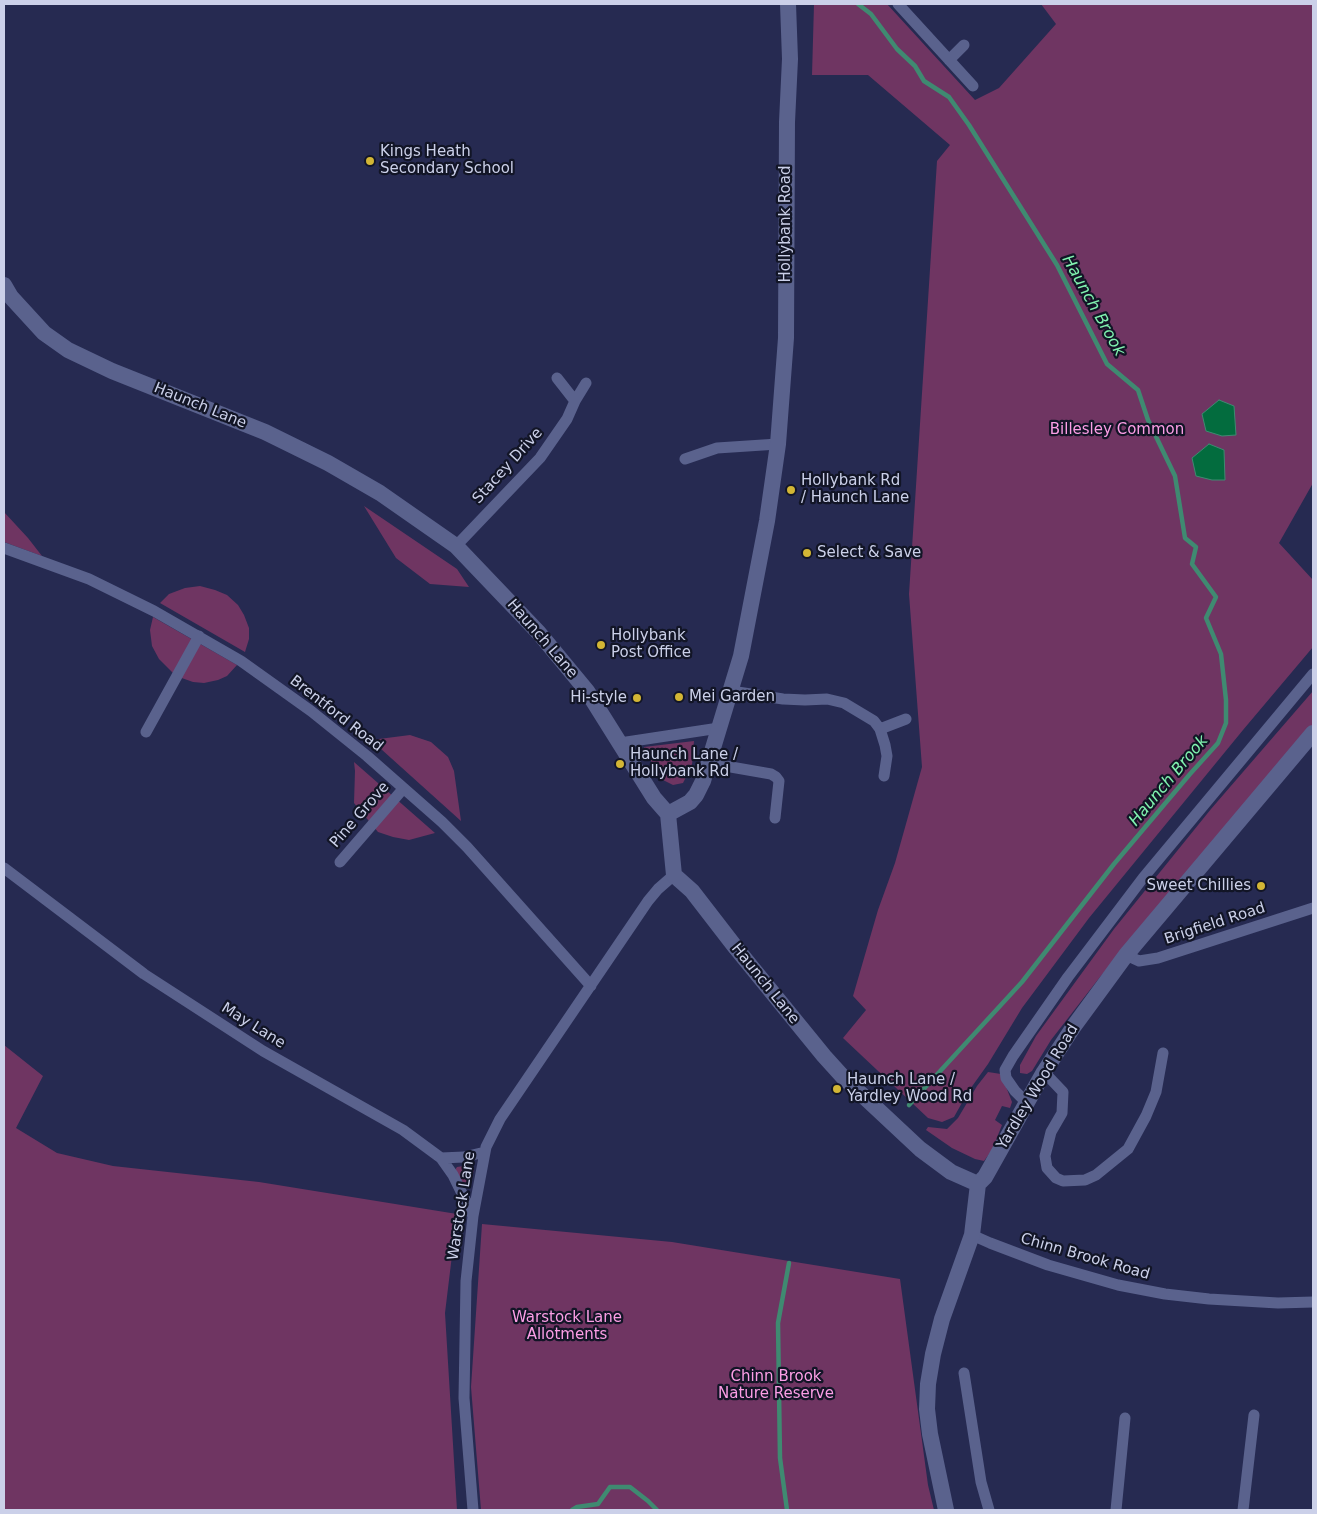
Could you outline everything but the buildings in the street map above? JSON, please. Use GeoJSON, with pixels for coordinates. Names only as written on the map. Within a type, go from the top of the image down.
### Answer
{"type":"FeatureCollection","features":[{"type":"Feature","properties":{"kind":"street","name":"Hollybank Road"},"geometry":{"type":"LineString","coordinates":[[668,814],[690,802],[703,781],[741,656],[767,521],[778,444],[786,338],[787,122],[790,59],[788,4]]}},
{"type":"Feature","properties":{"kind":"street"},"geometry":{"type":"LineString","coordinates":[[898,4],[973,86]]}},
{"type":"Feature","properties":{"kind":"street"},"geometry":{"type":"LineString","coordinates":[[949,60],[964,45]]}},
{"type":"Feature","properties":{"kind":"street","name":"Haunch Lane"},"geometry":{"type":"LineString","coordinates":[[4,285],[11,297],[44,333],[68,350],[112,371],[265,432],[328,463],[380,493],[456,546],[539,633],[587,691],[654,798],[668,814]]}},
{"type":"Feature","properties":{"kind":"street"},"geometry":{"type":"LineString","coordinates":[[557,378],[575,401]]}},
{"type":"Feature","properties":{"kind":"street","name":"Stacey Drive"},"geometry":{"type":"LineString","coordinates":[[456,546],[540,458],[567,419],[575,401],[586,384]]}},
{"type":"Feature","properties":{"kind":"street"},"geometry":{"type":"LineString","coordinates":[[685,459],[717,448],[778,444]]}},
{"type":"Feature","properties":{"kind":"street","name":"Brentford Road"},"geometry":{"type":"LineString","coordinates":[[4,548],[89,579],[199,636],[241,661],[310,711],[367,756],[467,846],[591,986]]}},
{"type":"Feature","properties":{"kind":"street"},"geometry":{"type":"LineString","coordinates":[[146,732],[199,636]]}},
{"type":"Feature","properties":{"kind":"street"},"geometry":{"type":"LineString","coordinates":[[1026,1102],[1006,1078],[1005,1070],[1012,1056],[1068,976],[1143,878],[1313,674]]}},
{"type":"Feature","properties":{"kind":"street"},"geometry":{"type":"LineString","coordinates":[[731,691],[783,699],[827,699],[844,703],[874,721],[880,729],[887,756],[884,776]]}},
{"type":"Feature","properties":{"kind":"street"},"geometry":{"type":"LineString","coordinates":[[880,729],[906,719]]}},
{"type":"Feature","properties":{"kind":"street"},"geometry":{"type":"LineString","coordinates":[[620,743],[719,728]]}},
{"type":"Feature","properties":{"kind":"street","name":"Yardley Wood Road"},"geometry":{"type":"LineString","coordinates":[[946,1510],[930,1434],[927,1409],[928,1384],[942,1319],[972,1235],[978,1184],[985,1177],[1026,1102],[1074,1026],[1126,956],[1313,733]]}},
{"type":"Feature","properties":{"kind":"street"},"geometry":{"type":"LineString","coordinates":[[708,763],[770,774],[776,777],[780,781],[775,818]]}},
{"type":"Feature","properties":{"kind":"street","name":"Pine Grove"},"geometry":{"type":"LineString","coordinates":[[340,862],[403,789]]}},
{"type":"Feature","properties":{"kind":"street"},"geometry":{"type":"LineString","coordinates":[[668,814],[674,875]]}},
{"type":"Feature","properties":{"kind":"street","name":"May Lane"},"geometry":{"type":"LineString","coordinates":[[4,868],[144,974],[263,1051],[403,1130],[441,1158],[453,1175],[473,1216]]}},
{"type":"Feature","properties":{"kind":"street","name":"Haunch Lane"},"geometry":{"type":"LineString","coordinates":[[674,875],[692,891],[742,956],[843,1077],[920,1149],[951,1172],[978,1184]]}},
{"type":"Feature","properties":{"kind":"street","name":"Warstock Lane"},"geometry":{"type":"LineString","coordinates":[[473,1510],[464,1398],[466,1281],[473,1216],[486,1152],[500,1119],[648,901],[674,875]]}},
{"type":"Feature","properties":{"kind":"street","name":"Brigfield Road"},"geometry":{"type":"LineString","coordinates":[[1126,956],[1139,961],[1158,958],[1313,908]]}},
{"type":"Feature","properties":{"kind":"street"},"geometry":{"type":"LineString","coordinates":[[1044,1072],[1063,1092],[1062,1113],[1051,1132],[1045,1156],[1048,1168],[1056,1178],[1063,1181],[1085,1180],[1096,1175],[1128,1149],[1146,1116],[1156,1092],[1163,1053]]}},
{"type":"Feature","properties":{"kind":"street"},"geometry":{"type":"LineString","coordinates":[[441,1158],[464,1157],[486,1152]]}},
{"type":"Feature","properties":{"kind":"street","name":"Chinn Brook Road"},"geometry":{"type":"LineString","coordinates":[[972,1235],[1048,1265],[1118,1285],[1165,1294],[1209,1299],[1278,1303],[1313,1302]]}},
{"type":"Feature","properties":{"kind":"street"},"geometry":{"type":"LineString","coordinates":[[964,1373],[981,1482],[989,1510]]}},
{"type":"Feature","properties":{"kind":"street"},"geometry":{"type":"LineString","coordinates":[[1243,1510],[1254,1415]]}},
{"type":"Feature","properties":{"kind":"street"},"geometry":{"type":"LineString","coordinates":[[1116,1510],[1125,1418]]}},
{"type":"Feature","properties":{"kind":"green space","name":"Billesley Common"},"geometry":{"type":"Polygon","coordinates":[[[814,4],[887,4],[975,100],[999,88],[1056,24],[1041,4],[1313,4],[1313,483],[1279,543],[1313,580],[1313,647],[1089,918],[1022,1008],[954,1117],[942,1122],[928,1118],[843,1038],[866,1010],[853,996],[878,910],[895,863],[922,767],[909,594],[937,161],[950,145],[868,75],[812,75],[814,4]]]}},
{"type":"Feature","properties":{"kind":"green space"},"geometry":{"type":"Polygon","coordinates":[[[364,506],[457,569],[469,587],[430,584],[396,558],[364,506]]]}},
{"type":"Feature","properties":{"kind":"green space"},"geometry":{"type":"Polygon","coordinates":[[[4,512],[28,538],[42,556],[4,542],[4,512]]]}},
{"type":"Feature","properties":{"kind":"green space"},"geometry":{"type":"Polygon","coordinates":[[[200,586],[227,595],[238,605],[249,628],[249,639],[245,652],[160,603],[169,594],[185,588],[200,586]]]}},
{"type":"Feature","properties":{"kind":"green space"},"geometry":{"type":"Polygon","coordinates":[[[153,617],[237,665],[227,676],[204,683],[193,682],[176,676],[159,659],[152,646],[150,630],[153,617]]]}},
{"type":"Feature","properties":{"kind":"green space"},"geometry":{"type":"Polygon","coordinates":[[[1313,691],[1313,727],[1100,977],[1051,1040],[1032,1071],[1027,1074],[1020,1073],[1020,1065],[1036,1036],[1114,929],[1211,809],[1313,691]]]}},
{"type":"Feature","properties":{"kind":"green space"},"geometry":{"type":"Polygon","coordinates":[[[410,735],[431,742],[448,757],[454,771],[461,821],[371,740],[410,735]]]}},
{"type":"Feature","properties":{"kind":"green space"},"geometry":{"type":"Polygon","coordinates":[[[694,741],[692,765],[683,783],[673,785],[663,780],[644,747],[694,741]]]}},
{"type":"Feature","properties":{"kind":"green space"},"geometry":{"type":"Polygon","coordinates":[[[354,762],[435,833],[409,840],[378,832],[354,803],[354,762]]]}},
{"type":"Feature","properties":{"kind":"green space"},"geometry":{"type":"Polygon","coordinates":[[[4,1045],[43,1076],[16,1128],[57,1153],[113,1166],[259,1182],[457,1214],[445,1313],[457,1510],[4,1510],[4,1045]]]}},
{"type":"Feature","properties":{"kind":"green space"},"geometry":{"type":"Polygon","coordinates":[[[988,1072],[1001,1074],[1012,1102],[1010,1108],[1002,1106],[995,1120],[1002,1125],[992,1150],[984,1161],[975,1159],[952,1148],[926,1130],[928,1127],[947,1129],[958,1118],[977,1086],[988,1072]]]}},
{"type":"Feature","properties":{"kind":"green space"},"geometry":{"type":"Polygon","coordinates":[[[470,1165],[474,1169],[470,1188],[466,1188],[455,1170],[457,1167],[470,1165]]]}},
{"type":"Feature","properties":{"kind":"green space"},"geometry":{"type":"Polygon","coordinates":[[[482,1224],[672,1242],[900,1279],[928,1485],[934,1510],[481,1510],[471,1387],[482,1224]]]}},
{"type":"Feature","properties":{"kind":"shaded area"},"geometry":{"type":"Polygon","coordinates":[[[1219,400],[1234,406],[1236,435],[1222,436],[1206,431],[1202,414],[1219,400]]]}},
{"type":"Feature","properties":{"kind":"shaded area"},"geometry":{"type":"Polygon","coordinates":[[[1209,444],[1224,450],[1225,480],[1212,480],[1196,476],[1192,458],[1209,444]]]}},
{"type":"Feature","properties":{"kind":"waterway","name":"Haunch Brook"},"geometry":{"type":"LineString","coordinates":[[858,4],[871,14],[897,49],[915,66],[924,81],[949,97],[969,125],[1057,265],[1107,364],[1138,390],[1148,420],[1175,476],[1185,538],[1196,547],[1192,564],[1216,597],[1206,618],[1221,654],[1226,700],[1226,723],[1218,743],[1114,864],[1022,982],[909,1105]]}},
{"type":"Feature","properties":{"kind":"waterway","name":"Haunch Brook"},"geometry":{"type":"LineString","coordinates":[[787,1510],[780,1458],[778,1323],[789,1263]]}},
{"type":"Feature","properties":{"kind":"waterway"},"geometry":{"type":"LineString","coordinates":[[572,1510],[577,1507],[598,1504],[610,1487],[630,1487],[657,1510]]}},
{"type":"Feature","properties":{"kind":"place","name":"Kings Heath Secondary School"},"geometry":{"type":"Point","coordinates":[370,161]}},
{"type":"Feature","properties":{"kind":"place","name":"Hollybank Rd / Haunch Lane"},"geometry":{"type":"Point","coordinates":[791,490]}},
{"type":"Feature","properties":{"kind":"place","name":"Select & Save"},"geometry":{"type":"Point","coordinates":[807,553]}},
{"type":"Feature","properties":{"kind":"place","name":"Hollybank Post Office"},"geometry":{"type":"Point","coordinates":[601,645]}},
{"type":"Feature","properties":{"kind":"place","name":"Mei Garden"},"geometry":{"type":"Point","coordinates":[679,697]}},
{"type":"Feature","properties":{"kind":"place","name":"Hi-style"},"geometry":{"type":"Point","coordinates":[637,698]}},
{"type":"Feature","properties":{"kind":"place","name":"Haunch Lane / Hollybank Rd"},"geometry":{"type":"Point","coordinates":[620,764]}},
{"type":"Feature","properties":{"kind":"place","name":"Sweet Chillies"},"geometry":{"type":"Point","coordinates":[1261,886]}},
{"type":"Feature","properties":{"kind":"place","name":"Haunch Lane / Yardley Wood Rd"},"geometry":{"type":"Point","coordinates":[837,1089]}},
{"type":"Feature","properties":{"kind":"park label","name":"Warstock Lane Allotments"},"geometry":{"type":"Point","coordinates":[567,1326]}},
{"type":"Feature","properties":{"kind":"park label","name":"Chinn Brook Nature Reserve"},"geometry":{"type":"Point","coordinates":[776,1386]}}]}
